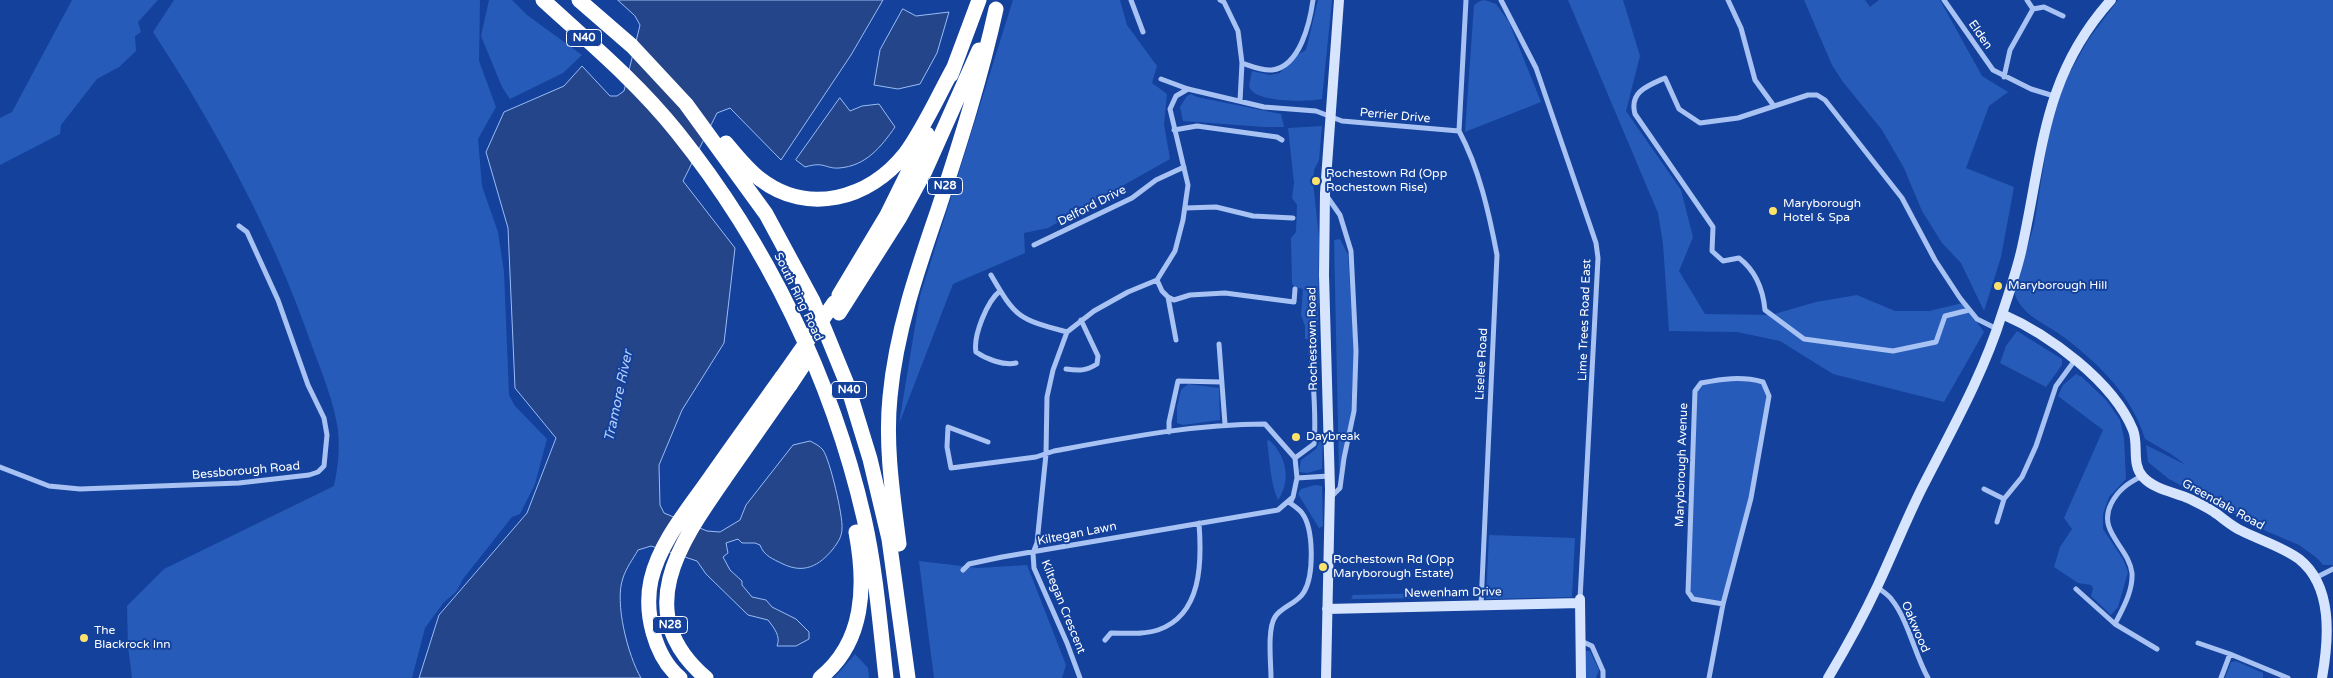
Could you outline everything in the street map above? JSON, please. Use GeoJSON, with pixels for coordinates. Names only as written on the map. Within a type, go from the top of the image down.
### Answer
{"type":"FeatureCollection","features":[{"type":"Feature","properties":{"kind":"highway","name":"South Ring Road"},"geometry":{"type":"LineString","coordinates":[[543,0],[625,75],[677,131],[741,222],[760,254],[798,330],[850,462],[864,520],[872,567],[886,678]]}},
{"type":"Feature","properties":{"kind":"highway","name":"N40"},"geometry":{"type":"LineString","coordinates":[[579,0],[632,46],[710,129]]}},
{"type":"Feature","properties":{"kind":"highway","name":"N28"},"geometry":{"type":"LineString","coordinates":[[836,308],[892,206],[929,129],[979,0]]}},
{"type":"Feature","properties":{"kind":"highway","name":"N28"},"geometry":{"type":"LineString","coordinates":[[680,678],[666,661],[656,641],[651,621],[649,600],[651,580],[667,559],[689,519],[836,308],[885,242],[925,171],[997,4]]}},
{"type":"Feature","properties":{"kind":"highway","name":"N28"},"geometry":{"type":"LineString","coordinates":[[913,678],[908,609],[890,474],[890,398],[893,372],[909,296],[981,72],[997,4]]}},
{"type":"Feature","properties":{"kind":"highway"},"geometry":{"type":"LineString","coordinates":[[710,129],[760,179],[784,193],[811,199],[837,199],[862,190],[885,176],[905,153],[954,67]]}},
{"type":"Feature","properties":{"kind":"highway","name":"South Ring Road"},"geometry":{"type":"LineString","coordinates":[[710,129],[766,214],[813,301],[847,384],[870,459],[889,539],[908,678]]}},
{"type":"Feature","properties":{"kind":"highway"},"geometry":{"type":"LineString","coordinates":[[820,678],[839,659],[849,644],[857,626],[861,603],[858,538],[835,420]]}},
{"type":"Feature","properties":{"kind":"highway","name":"N28"},"geometry":{"type":"LineString","coordinates":[[667,559],[666,606],[671,628],[679,649],[690,664],[706,678]]}},
{"type":"Feature","properties":{"kind":"street"},"geometry":{"type":"LineString","coordinates":[[1131,0],[1143,32]]}},
{"type":"Feature","properties":{"kind":"street"},"geometry":{"type":"LineString","coordinates":[[1242,63],[1272,70],[1290,60],[1304,41],[1313,0]]}},
{"type":"Feature","properties":{"kind":"street","name":"Rochestown Road"},"geometry":{"type":"LineString","coordinates":[[1326,678],[1329,476],[1324,284],[1325,193],[1339,0]]}},
{"type":"Feature","properties":{"kind":"street"},"geometry":{"type":"LineString","coordinates":[[1459,131],[1466,0]]}},
{"type":"Feature","properties":{"kind":"street","name":"Lime Trees Road East"},"geometry":{"type":"LineString","coordinates":[[1501,0],[1536,68],[1596,243],[1598,258],[1580,601]]}},
{"type":"Feature","properties":{"kind":"street"},"geometry":{"type":"LineString","coordinates":[[1728,0],[1741,28],[1755,80],[1774,106]]}},
{"type":"Feature","properties":{"kind":"street","name":"Elden"},"geometry":{"type":"LineString","coordinates":[[1944,0],[1993,70],[2031,89],[2054,96]]}},
{"type":"Feature","properties":{"kind":"street"},"geometry":{"type":"LineString","coordinates":[[2027,0],[2032,9],[2044,7],[2063,16]]}},
{"type":"Feature","properties":{"kind":"street"},"geometry":{"type":"LineString","coordinates":[[1828,678],[1877,588],[1921,490],[1965,405],[1997,329],[2020,254],[2043,132],[2054,96],[2064,69],[2076,46],[2090,23],[2111,0]]}},
{"type":"Feature","properties":{"kind":"street"},"geometry":{"type":"LineString","coordinates":[[1222,1],[1238,31],[1242,63],[1240,101]]}},
{"type":"Feature","properties":{"kind":"street","name":"Elden"},"geometry":{"type":"LineString","coordinates":[[2004,77],[2010,50],[2032,9]]}},
{"type":"Feature","properties":{"kind":"street"},"geometry":{"type":"LineString","coordinates":[[1969,310],[1945,316],[1936,342],[1893,351],[1804,339],[1765,310],[1762,290],[1748,266],[1739,258],[1723,261],[1712,251],[1713,227],[1635,114],[1633,106],[1634,97],[1640,90],[1664,78],[1679,109],[1700,122],[1738,118],[1808,95],[1817,95],[1825,100],[1902,198],[1935,260],[1969,310],[1977,319],[1997,329]]}},
{"type":"Feature","properties":{"kind":"street","name":"Perrier Drive"},"geometry":{"type":"LineString","coordinates":[[1160,79],[1188,89],[1264,106],[1316,111],[1342,121],[1459,131]]}},
{"type":"Feature","properties":{"kind":"street"},"geometry":{"type":"LineString","coordinates":[[1046,454],[1047,397],[1053,370],[1067,332],[1081,320],[1128,292],[1157,280],[1175,251],[1188,185],[1170,109],[1176,96],[1188,89]]}},
{"type":"Feature","properties":{"kind":"street"},"geometry":{"type":"LineString","coordinates":[[1174,130],[1197,126],[1277,136],[1282,140]]}},
{"type":"Feature","properties":{"kind":"street","name":"Liselee Road"},"geometry":{"type":"LineString","coordinates":[[1459,131],[1474,166],[1490,219],[1497,255],[1481,605]]}},
{"type":"Feature","properties":{"kind":"street","name":"Delford Drive"},"geometry":{"type":"LineString","coordinates":[[1034,245],[1132,198],[1156,180],[1184,167]]}},
{"type":"Feature","properties":{"kind":"street"},"geometry":{"type":"LineString","coordinates":[[1325,193],[1340,215],[1351,251],[1356,351],[1354,412],[1344,458],[1340,488],[1329,498]]}},
{"type":"Feature","properties":{"kind":"street"},"geometry":{"type":"LineString","coordinates":[[1184,208],[1216,207],[1253,216],[1293,218]]}},
{"type":"Feature","properties":{"kind":"street","name":"Bessborough Road"},"geometry":{"type":"LineString","coordinates":[[0,467],[49,486],[80,490],[240,483],[309,475],[318,472],[324,466],[327,444],[324,418],[308,384],[278,300],[247,232],[239,226]]}},
{"type":"Feature","properties":{"kind":"street"},"geometry":{"type":"LineString","coordinates":[[991,275],[1010,308],[1023,319],[1067,332]]}},
{"type":"Feature","properties":{"kind":"street"},"geometry":{"type":"LineString","coordinates":[[1157,280],[1162,291],[1174,300],[1190,295],[1225,293],[1294,302],[1295,289]]}},
{"type":"Feature","properties":{"kind":"street"},"geometry":{"type":"LineString","coordinates":[[1000,291],[988,303],[974,345],[976,352],[983,357],[1010,365],[1016,363]]}},
{"type":"Feature","properties":{"kind":"street"},"geometry":{"type":"LineString","coordinates":[[1168,297],[1176,340]]}},
{"type":"Feature","properties":{"kind":"street"},"geometry":{"type":"LineString","coordinates":[[2002,314],[2023,323],[2075,360],[2115,400],[2134,432],[2136,460],[2142,476],[2123,488],[2114,497],[2106,518],[2108,528],[2126,556],[2132,573],[2125,605],[2115,624]]}},
{"type":"Feature","properties":{"kind":"street"},"geometry":{"type":"LineString","coordinates":[[1066,369],[1078,371],[1089,369],[1097,364],[1098,356],[1081,320]]}},
{"type":"Feature","properties":{"kind":"street"},"geometry":{"type":"LineString","coordinates":[[1219,344],[1225,424]]}},
{"type":"Feature","properties":{"kind":"street"},"geometry":{"type":"LineString","coordinates":[[1295,458],[1314,444],[1316,424],[1313,408],[1311,345]]}},
{"type":"Feature","properties":{"kind":"street"},"geometry":{"type":"LineString","coordinates":[[1997,522],[2004,499],[2022,477],[2036,446],[2056,386],[2075,360]]}},
{"type":"Feature","properties":{"kind":"street","name":"Maryborough Avenue"},"geometry":{"type":"LineString","coordinates":[[1709,678],[1723,604],[1751,498],[1769,396],[1763,382],[1750,378],[1727,378],[1700,384],[1695,391],[1688,592],[1693,600],[1723,604]]}},
{"type":"Feature","properties":{"kind":"street"},"geometry":{"type":"LineString","coordinates":[[1169,432],[1169,422],[1178,381],[1221,382]]}},
{"type":"Feature","properties":{"kind":"street"},"geometry":{"type":"LineString","coordinates":[[988,442],[948,427],[947,447],[951,468],[1225,424],[1265,424],[1295,458],[1297,478],[1290,503],[1302,513],[1306,522],[1311,555],[1310,571],[1304,592],[1295,602],[1275,616],[1272,628],[1271,678]]}},
{"type":"Feature","properties":{"kind":"street","name":"Kiltegan Crescent"},"geometry":{"type":"LineString","coordinates":[[1046,454],[1037,543],[1033,553],[1034,568],[1067,643],[1080,678]]}},
{"type":"Feature","properties":{"kind":"street"},"geometry":{"type":"LineString","coordinates":[[1297,478],[1329,476]]}},
{"type":"Feature","properties":{"kind":"street","name":"Greendale Road"},"geometry":{"type":"LineString","coordinates":[[2142,476],[2156,487],[2175,492],[2213,511],[2236,528],[2298,558],[2317,577],[2325,596],[2328,624],[2322,678]]}},
{"type":"Feature","properties":{"kind":"street"},"geometry":{"type":"LineString","coordinates":[[1984,489],[2004,499]]}},
{"type":"Feature","properties":{"kind":"street","name":"Kiltegan Lawn"},"geometry":{"type":"LineString","coordinates":[[963,570],[969,564],[1278,510],[1293,497]]}},
{"type":"Feature","properties":{"kind":"street"},"geometry":{"type":"LineString","coordinates":[[1105,640],[1112,633],[1157,630],[1169,625],[1183,614],[1191,600],[1200,571],[1199,523]]}},
{"type":"Feature","properties":{"kind":"street"},"geometry":{"type":"LineString","coordinates":[[2317,577],[2333,569]]}},
{"type":"Feature","properties":{"kind":"street","name":"Oakwood"},"geometry":{"type":"LineString","coordinates":[[1877,588],[1892,600],[1928,678]]}},
{"type":"Feature","properties":{"kind":"street"},"geometry":{"type":"LineString","coordinates":[[2076,589],[2115,624],[2157,648]]}},
{"type":"Feature","properties":{"kind":"street"},"geometry":{"type":"LineString","coordinates":[[1580,601],[1581,678]]}},
{"type":"Feature","properties":{"kind":"street","name":"Newenham Drive"},"geometry":{"type":"LineString","coordinates":[[1327,609],[1580,601]]}},
{"type":"Feature","properties":{"kind":"street"},"geometry":{"type":"LineString","coordinates":[[1581,641],[1592,646],[1603,671],[1603,678]]}},
{"type":"Feature","properties":{"kind":"street"},"geometry":{"type":"LineString","coordinates":[[2198,643],[2288,678]]}},
{"type":"Feature","properties":{"kind":"street"},"geometry":{"type":"LineString","coordinates":[[2221,678],[2230,654]]}},
{"type":"Feature","properties":{"kind":"shaded area"},"geometry":{"type":"Polygon","coordinates":[[[72,0],[158,0],[138,22],[141,32],[135,36],[136,51],[119,67],[97,79],[61,125],[60,134],[0,165],[0,118],[12,112],[72,0]]]}},
{"type":"Feature","properties":{"kind":"shaded area"},"geometry":{"type":"Polygon","coordinates":[[[174,0],[480,0],[479,61],[496,107],[478,139],[482,186],[498,232],[504,272],[509,395],[515,406],[547,439],[535,484],[520,514],[512,517],[463,579],[456,592],[444,602],[425,628],[412,678],[132,678],[128,646],[127,606],[164,569],[334,486],[339,445],[336,419],[324,377],[297,305],[262,224],[200,107],[153,32],[174,0]]]}},
{"type":"Feature","properties":{"kind":"shaded area"},"geometry":{"type":"Polygon","coordinates":[[[489,0],[512,0],[527,15],[582,55],[563,73],[510,99],[502,87],[481,36],[489,0]]]}},
{"type":"Feature","properties":{"kind":"shaded area"},"geometry":{"type":"Polygon","coordinates":[[[1013,0],[1120,0],[1127,25],[1157,66],[1152,83],[1167,94],[1164,124],[1170,159],[1048,228],[1024,233],[1025,253],[953,284],[899,424],[920,296],[1013,0]]]}},
{"type":"Feature","properties":{"kind":"shaded area"},"geometry":{"type":"Polygon","coordinates":[[[1318,0],[1332,0],[1322,99],[1305,101],[1281,100],[1260,96],[1253,92],[1249,86],[1252,71],[1270,75],[1280,73],[1290,59],[1306,50],[1318,0]]]}},
{"type":"Feature","properties":{"kind":"shaded area"},"geometry":{"type":"Polygon","coordinates":[[[1485,0],[1496,4],[1509,22],[1541,102],[1465,132],[1474,5],[1485,0]]]}},
{"type":"Feature","properties":{"kind":"shaded area"},"geometry":{"type":"Polygon","coordinates":[[[1568,0],[1623,0],[1640,56],[1626,111],[1681,190],[1693,237],[1679,271],[1705,314],[1771,315],[1816,302],[1857,295],[1895,311],[1929,311],[1963,303],[1984,332],[1944,402],[1833,374],[1780,341],[1737,332],[1669,331],[1663,244],[1658,213],[1568,0]]]}},
{"type":"Feature","properties":{"kind":"shaded area"},"geometry":{"type":"Polygon","coordinates":[[[1804,0],[1865,0],[1870,7],[1879,0],[1940,0],[1982,76],[2008,92],[1989,106],[1966,168],[2014,187],[2001,257],[1984,311],[1961,263],[1942,243],[1922,211],[1904,168],[1882,130],[1843,82],[1832,65],[1804,0]]]}},
{"type":"Feature","properties":{"kind":"shaded area"},"geometry":{"type":"Polygon","coordinates":[[[2118,0],[2333,0],[2333,565],[2323,565],[2317,558],[2299,545],[2266,531],[2169,479],[2148,462],[2146,445],[2186,465],[2145,439],[2132,409],[2102,370],[2078,348],[2035,319],[2017,300],[2014,292],[2034,225],[2049,132],[2065,81],[2088,40],[2118,0]]]}},
{"type":"Feature","properties":{"kind":"shaded area"},"geometry":{"type":"Polygon","coordinates":[[[1191,94],[1197,97],[1281,114],[1284,127],[1183,121],[1180,107],[1187,96],[1191,94]]]}},
{"type":"Feature","properties":{"kind":"shaded area"},"geometry":{"type":"Polygon","coordinates":[[[1322,126],[1319,160],[1314,170],[1313,182],[1319,237],[1318,340],[1305,339],[1305,326],[1301,315],[1303,289],[1294,287],[1292,283],[1291,238],[1296,232],[1297,205],[1292,198],[1294,183],[1288,128],[1322,126]]]}},
{"type":"Feature","properties":{"kind":"shaded area"},"geometry":{"type":"Polygon","coordinates":[[[1340,239],[1348,255],[1354,352],[1351,412],[1339,473],[1334,240],[1340,239]]]}},
{"type":"Feature","properties":{"kind":"shaded area"},"geometry":{"type":"Polygon","coordinates":[[[2017,331],[2062,359],[2062,365],[2046,387],[2000,363],[2006,346],[2017,331]]]}},
{"type":"Feature","properties":{"kind":"shaded area"},"geometry":{"type":"Polygon","coordinates":[[[2076,374],[2082,377],[2107,401],[2120,420],[2124,438],[2126,479],[2109,497],[2103,514],[2103,529],[2123,559],[2128,572],[2118,607],[2111,615],[2091,596],[2093,588],[2091,585],[2078,583],[2054,567],[2060,547],[2072,529],[2064,518],[2103,430],[2058,396],[2063,385],[2076,374]]]}},
{"type":"Feature","properties":{"kind":"shaded area"},"geometry":{"type":"Polygon","coordinates":[[[1727,378],[1764,384],[1769,399],[1743,528],[1731,561],[1723,604],[1693,599],[1688,592],[1695,391],[1701,383],[1727,378]]]}},
{"type":"Feature","properties":{"kind":"shaded area"},"geometry":{"type":"Polygon","coordinates":[[[1188,384],[1219,388],[1220,420],[1183,425],[1177,423],[1177,407],[1181,390],[1188,384]]]}},
{"type":"Feature","properties":{"kind":"shaded area"},"geometry":{"type":"Polygon","coordinates":[[[1323,434],[1322,469],[1307,473],[1299,472],[1301,460],[1316,449],[1323,434]]]}},
{"type":"Feature","properties":{"kind":"shaded area"},"geometry":{"type":"Polygon","coordinates":[[[1269,440],[1280,453],[1285,468],[1285,484],[1278,500],[1273,486],[1267,441],[1269,440]]]}},
{"type":"Feature","properties":{"kind":"shaded area"},"geometry":{"type":"Polygon","coordinates":[[[1315,485],[1322,486],[1323,526],[1319,528],[1298,494],[1301,489],[1315,485]]]}},
{"type":"Feature","properties":{"kind":"shaded area"},"geometry":{"type":"Polygon","coordinates":[[[1489,535],[1575,538],[1572,597],[1486,599],[1489,535]]]}},
{"type":"Feature","properties":{"kind":"shaded area"},"geometry":{"type":"Polygon","coordinates":[[[919,561],[978,568],[1027,565],[1066,665],[1062,678],[934,678],[919,561]]]}},
{"type":"Feature","properties":{"kind":"shaded area"},"geometry":{"type":"Polygon","coordinates":[[[1429,593],[1429,598],[1351,599],[1353,595],[1429,593]]]}},
{"type":"Feature","properties":{"kind":"shaded area"},"geometry":{"type":"Polygon","coordinates":[[[1585,651],[1590,651],[1599,670],[1596,678],[1585,678],[1585,651]]]}},
{"type":"Feature","properties":{"kind":"shaded area"},"geometry":{"type":"Polygon","coordinates":[[[855,654],[868,668],[869,678],[834,678],[855,654]]]}},
{"type":"Feature","properties":{"kind":"shaded area"},"geometry":{"type":"Polygon","coordinates":[[[2236,661],[2263,673],[2263,678],[2225,678],[2231,662],[2236,661]]]}},
{"type":"Feature","properties":{"kind":"water","name":"Tramore River"},"geometry":{"type":"Polygon","coordinates":[[[618,0],[883,0],[851,55],[781,160],[730,108],[717,113],[683,181],[735,248],[724,343],[682,410],[659,465],[660,505],[664,513],[707,531],[720,532],[740,520],[746,505],[793,445],[810,441],[823,450],[829,465],[836,488],[842,522],[841,534],[837,544],[828,555],[817,564],[804,568],[791,567],[766,555],[760,545],[755,543],[742,543],[738,539],[726,543],[728,553],[723,557],[730,570],[742,581],[742,585],[752,597],[766,600],[772,607],[796,619],[809,632],[809,639],[796,646],[777,646],[778,639],[775,629],[768,620],[748,615],[706,574],[697,561],[651,546],[638,550],[626,571],[621,588],[620,601],[627,643],[641,678],[419,678],[439,615],[527,513],[556,438],[515,388],[508,228],[486,152],[504,112],[564,86],[582,66],[610,96],[617,96],[624,91],[640,25],[635,16],[618,0]]]}},
{"type":"Feature","properties":{"kind":"water"},"geometry":{"type":"Polygon","coordinates":[[[903,9],[916,16],[949,12],[937,53],[920,84],[898,89],[874,85],[880,50],[903,9]]]}},
{"type":"Feature","properties":{"kind":"water"},"geometry":{"type":"Polygon","coordinates":[[[840,98],[850,111],[862,106],[879,104],[895,127],[872,154],[857,164],[839,168],[821,165],[805,167],[796,160],[840,98]]]}},
{"type":"Feature","properties":{"kind":"place","name":"Rochestown Rd (Opp Rochestown Rise)"},"geometry":{"type":"Point","coordinates":[1316,181]}},
{"type":"Feature","properties":{"kind":"place","name":"Maryborough Hotel & Spa"},"geometry":{"type":"Point","coordinates":[1773,211]}},
{"type":"Feature","properties":{"kind":"place","name":"Maryborough Hill"},"geometry":{"type":"Point","coordinates":[1998,286]}},
{"type":"Feature","properties":{"kind":"place","name":"Daybreak"},"geometry":{"type":"Point","coordinates":[1296,437]}},
{"type":"Feature","properties":{"kind":"place","name":"Rochestown Rd (Opp Maryborough Estate)"},"geometry":{"type":"Point","coordinates":[1323,567]}},
{"type":"Feature","properties":{"kind":"place","name":"The Blackrock Inn"},"geometry":{"type":"Point","coordinates":[84,638]}}]}
